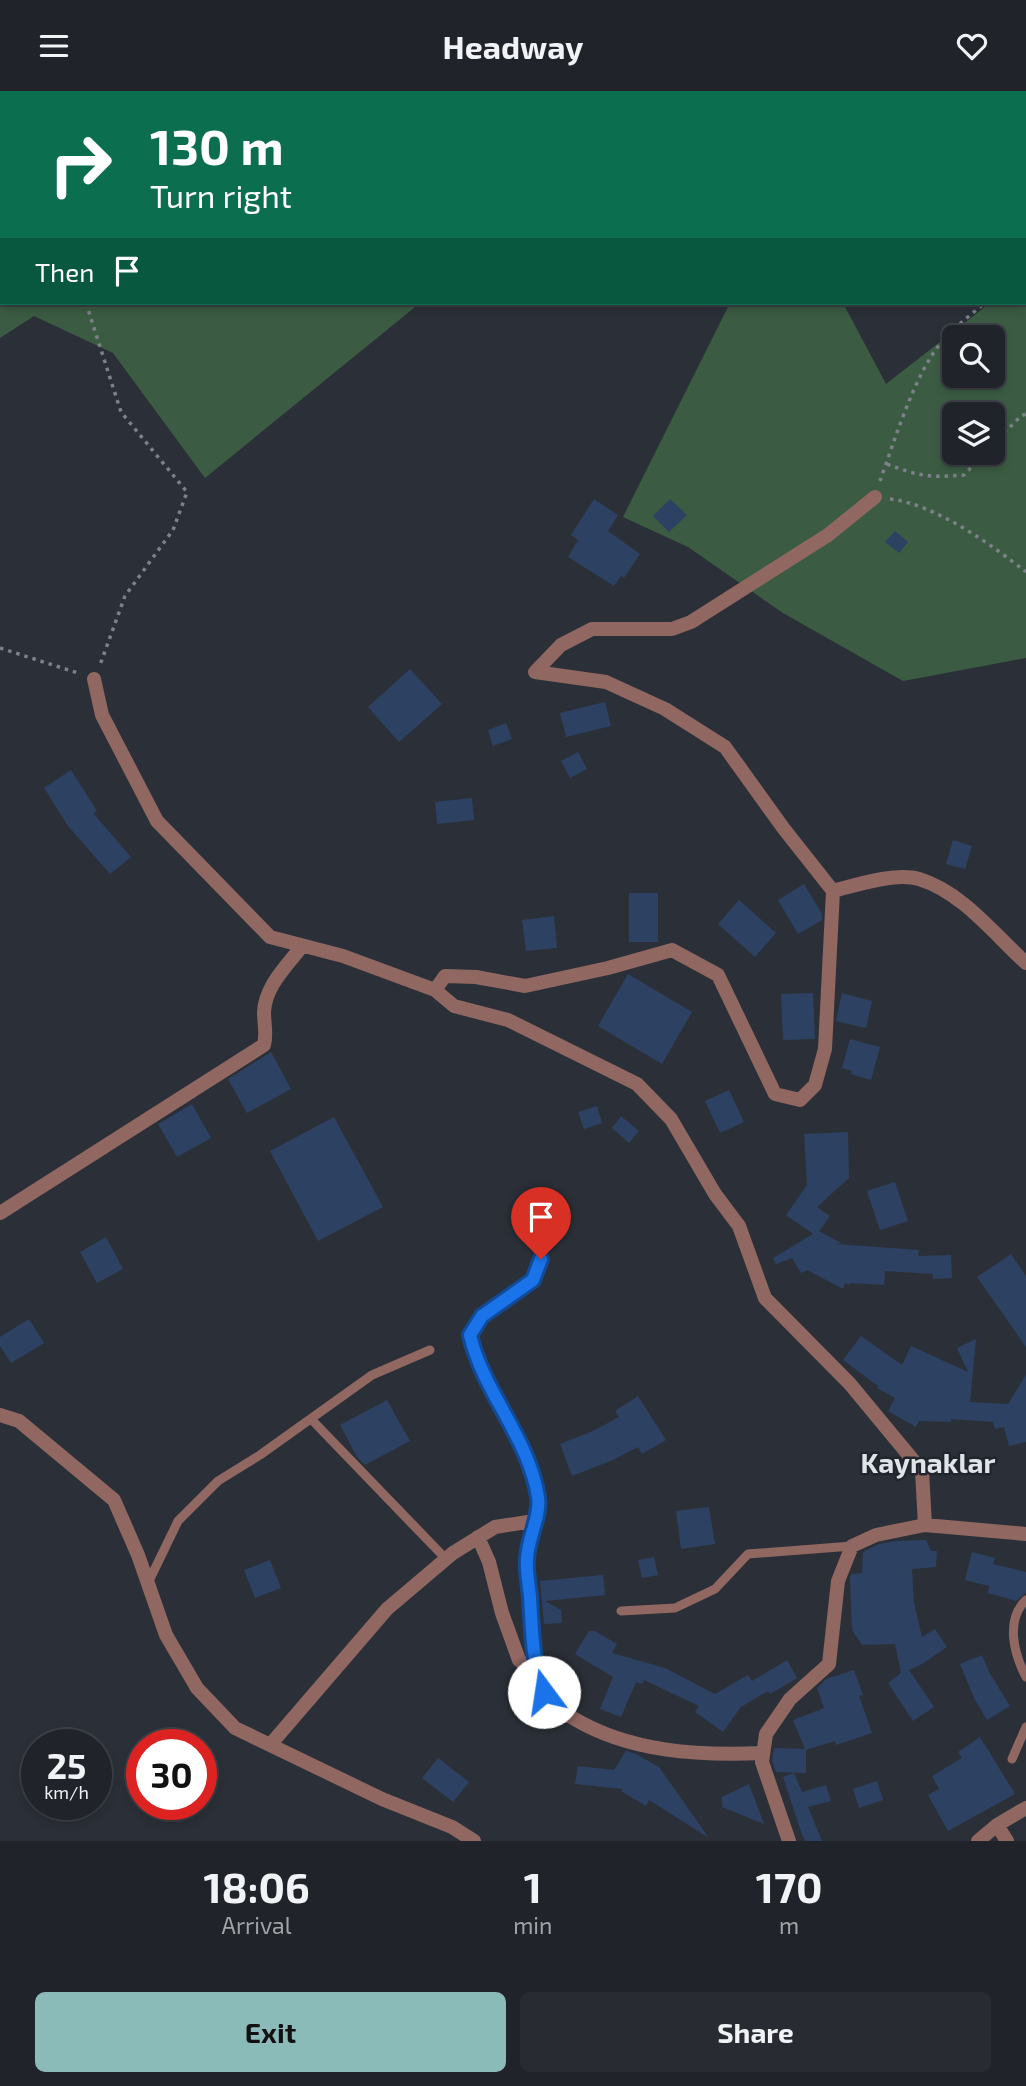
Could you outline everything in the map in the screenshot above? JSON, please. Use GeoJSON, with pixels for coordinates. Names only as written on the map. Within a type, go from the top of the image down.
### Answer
{"type":"FeatureCollection","features":[{"type":"Feature","properties":{"kind":"street"},"geometry":{"type":"LineString","coordinates":[[435,990],[445,976],[476,977],[525,986],[608,968],[672,950],[718,975],[775,1094],[800,1100],[815,1085],[825,1049],[833,891],[725,747],[665,709],[606,682],[535,672],[561,645],[592,629],[672,629],[691,622],[828,535],[874,497]]}},
{"type":"Feature","properties":{"kind":"street"},"geometry":{"type":"LineString","coordinates":[[94,679],[102,715],[157,821],[270,937],[342,956],[435,990],[454,1006],[508,1020],[637,1084],[671,1119],[715,1194],[739,1226],[765,1298],[850,1384],[922,1471],[925,1525]]}},
{"type":"Feature","properties":{"kind":"street"},"geometry":{"type":"LineString","coordinates":[[833,891],[880,879],[917,878],[953,896],[1026,963]]}},
{"type":"Feature","properties":{"kind":"street"},"geometry":{"type":"LineString","coordinates":[[0,1213],[264,1045],[267,1034],[264,1012],[268,989],[302,946]]}},
{"type":"Feature","properties":{"kind":"street"},"geometry":{"type":"LineString","coordinates":[[529,1222],[541,1242],[541,1259],[533,1280],[482,1316],[470,1335],[487,1382],[530,1467],[538,1500],[527,1559],[539,1678],[550,1705],[593,1730],[644,1746],[718,1755],[763,1753]]}},
{"type":"Feature","properties":{"kind":"street"},"geometry":{"type":"LineString","coordinates":[[0,1415],[19,1421],[114,1500],[166,1635],[197,1688],[234,1728],[382,1799],[452,1827],[474,1841]]}},
{"type":"Feature","properties":{"kind":"street"},"geometry":{"type":"LineString","coordinates":[[270,1745],[387,1609],[446,1559],[478,1537],[495,1527],[534,1521]]}},
{"type":"Feature","properties":{"kind":"street"},"geometry":{"type":"LineString","coordinates":[[789,1841],[762,1762],[766,1734],[790,1699],[829,1664],[838,1581],[852,1546],[876,1535],[925,1525],[1026,1534]]}},
{"type":"Feature","properties":{"kind":"street"},"geometry":{"type":"LineString","coordinates":[[478,1537],[489,1562],[502,1613],[519,1660],[539,1678]]}},
{"type":"Feature","properties":{"kind":"street"},"geometry":{"type":"LineString","coordinates":[[978,1841],[997,1825],[1026,1808]]}},
{"type":"Feature","properties":{"kind":"street"},"geometry":{"type":"LineString","coordinates":[[997,1825],[1007,1841]]}},
{"type":"Feature","properties":{"kind":"lane"},"geometry":{"type":"LineString","coordinates":[[148,1583],[178,1521],[218,1481],[372,1375],[430,1350]]}},
{"type":"Feature","properties":{"kind":"lane"},"geometry":{"type":"LineString","coordinates":[[311,1419],[446,1559]]}},
{"type":"Feature","properties":{"kind":"lane"},"geometry":{"type":"LineString","coordinates":[[621,1611],[675,1608],[715,1589],[748,1554],[852,1546]]}},
{"type":"Feature","properties":{"kind":"lane"},"geometry":{"type":"LineString","coordinates":[[1026,1600],[1018,1608],[1012,1622],[1017,1661],[1026,1677]]}},
{"type":"Feature","properties":{"kind":"lane"},"geometry":{"type":"LineString","coordinates":[[1012,1759],[1026,1727]]}},
{"type":"Feature","properties":{"kind":"path"},"geometry":{"type":"LineString","coordinates":[[0,648],[94,679],[125,596],[173,530],[187,492],[121,412],[87,305]]}},
{"type":"Feature","properties":{"kind":"path"},"geometry":{"type":"LineString","coordinates":[[983,305],[940,345],[922,373],[874,497],[908,501],[975,534],[1026,572]]}},
{"type":"Feature","properties":{"kind":"path"},"geometry":{"type":"LineString","coordinates":[[1005,432],[1026,414]]}},
{"type":"Feature","properties":{"kind":"path"},"geometry":{"type":"LineString","coordinates":[[886,463],[914,474],[936,478],[964,475],[974,465]]}},
{"type":"Feature","properties":{"kind":"green space"},"geometry":{"type":"Polygon","coordinates":[[[0,305],[418,305],[205,478],[113,353],[34,316],[0,338],[0,305]]]}},
{"type":"Feature","properties":{"kind":"green space"},"geometry":{"type":"Polygon","coordinates":[[[729,305],[844,305],[886,384],[942,340],[942,388],[1005,388],[1005,325],[962,325],[987,305],[1026,305],[1026,658],[903,681],[783,613],[688,547],[623,517],[729,305]]]}},
{"type":"Feature","properties":{"kind":"building"},"geometry":{"type":"Polygon","coordinates":[[[594,499],[618,515],[608,531],[640,554],[624,578],[621,576],[614,586],[568,557],[578,540],[571,535],[594,499]]]}},
{"type":"Feature","properties":{"kind":"building"},"geometry":{"type":"Polygon","coordinates":[[[670,499],[687,515],[669,532],[653,516],[670,499]]]}},
{"type":"Feature","properties":{"kind":"building"},"geometry":{"type":"Polygon","coordinates":[[[895,531],[908,542],[899,553],[885,542],[895,531]]]}},
{"type":"Feature","properties":{"kind":"building"},"geometry":{"type":"Polygon","coordinates":[[[410,669],[442,704],[399,742],[368,707],[410,669]]]}},
{"type":"Feature","properties":{"kind":"building"},"geometry":{"type":"Polygon","coordinates":[[[605,702],[611,726],[566,737],[560,713],[605,702]]]}},
{"type":"Feature","properties":{"kind":"building"},"geometry":{"type":"Polygon","coordinates":[[[506,723],[512,739],[493,746],[488,730],[506,723]]]}},
{"type":"Feature","properties":{"kind":"building"},"geometry":{"type":"Polygon","coordinates":[[[578,752],[587,769],[570,778],[561,761],[578,752]]]}},
{"type":"Feature","properties":{"kind":"building"},"geometry":{"type":"Polygon","coordinates":[[[71,770],[97,811],[93,813],[131,857],[110,874],[68,826],[44,788],[71,770]]]}},
{"type":"Feature","properties":{"kind":"building"},"geometry":{"type":"Polygon","coordinates":[[[472,798],[474,820],[437,824],[435,802],[472,798]]]}},
{"type":"Feature","properties":{"kind":"building"},"geometry":{"type":"Polygon","coordinates":[[[953,840],[972,846],[965,869],[946,864],[953,840]]]}},
{"type":"Feature","properties":{"kind":"building"},"geometry":{"type":"Polygon","coordinates":[[[804,884],[822,914],[822,920],[798,934],[778,900],[804,884]]]}},
{"type":"Feature","properties":{"kind":"building"},"geometry":{"type":"Polygon","coordinates":[[[629,893],[658,893],[658,942],[629,942],[629,893]]]}},
{"type":"Feature","properties":{"kind":"building"},"geometry":{"type":"Polygon","coordinates":[[[739,900],[776,933],[755,957],[718,924],[739,900]]]}},
{"type":"Feature","properties":{"kind":"building"},"geometry":{"type":"Polygon","coordinates":[[[554,916],[557,948],[526,951],[522,920],[554,916]]]}},
{"type":"Feature","properties":{"kind":"building"},"geometry":{"type":"Polygon","coordinates":[[[628,974],[692,1012],[662,1064],[598,1026],[628,974]]]}},
{"type":"Feature","properties":{"kind":"building"},"geometry":{"type":"Polygon","coordinates":[[[813,993],[815,1039],[783,1040],[781,994],[813,993]]]}},
{"type":"Feature","properties":{"kind":"building"},"geometry":{"type":"Polygon","coordinates":[[[842,993],[872,1001],[866,1028],[836,1021],[842,993]]]}},
{"type":"Feature","properties":{"kind":"building"},"geometry":{"type":"Polygon","coordinates":[[[850,1039],[880,1047],[871,1080],[851,1074],[852,1071],[842,1068],[850,1039]]]}},
{"type":"Feature","properties":{"kind":"building"},"geometry":{"type":"Polygon","coordinates":[[[271,1052],[291,1089],[247,1113],[228,1079],[271,1052]]]}},
{"type":"Feature","properties":{"kind":"building"},"geometry":{"type":"Polygon","coordinates":[[[729,1090],[744,1122],[720,1133],[705,1101],[729,1090]]]}},
{"type":"Feature","properties":{"kind":"building"},"geometry":{"type":"Polygon","coordinates":[[[192,1104],[211,1138],[177,1157],[158,1124],[192,1104]]]}},
{"type":"Feature","properties":{"kind":"building"},"geometry":{"type":"Polygon","coordinates":[[[597,1106],[602,1123],[584,1129],[578,1112],[597,1106]]]}},
{"type":"Feature","properties":{"kind":"building"},"geometry":{"type":"Polygon","coordinates":[[[621,1116],[639,1131],[629,1143],[612,1128],[621,1116]]]}},
{"type":"Feature","properties":{"kind":"building"},"geometry":{"type":"Polygon","coordinates":[[[334,1117],[383,1207],[318,1241],[270,1151],[334,1117]]]}},
{"type":"Feature","properties":{"kind":"building"},"geometry":{"type":"Polygon","coordinates":[[[848,1132],[849,1178],[817,1207],[830,1216],[819,1231],[841,1243],[835,1244],[919,1250],[918,1256],[951,1255],[952,1278],[933,1279],[933,1274],[885,1271],[884,1285],[845,1283],[843,1289],[807,1270],[801,1273],[792,1258],[776,1264],[773,1258],[813,1234],[786,1215],[807,1185],[804,1134],[848,1132]]]}},
{"type":"Feature","properties":{"kind":"building"},"geometry":{"type":"Polygon","coordinates":[[[895,1182],[908,1221],[880,1230],[867,1191],[895,1182]]]}},
{"type":"Feature","properties":{"kind":"building"},"geometry":{"type":"Polygon","coordinates":[[[106,1237],[123,1269],[97,1283],[80,1252],[106,1237]]]}},
{"type":"Feature","properties":{"kind":"building"},"geometry":{"type":"Polygon","coordinates":[[[1011,1254],[1026,1276],[1026,1347],[977,1277],[1011,1254]]]}},
{"type":"Feature","properties":{"kind":"building"},"geometry":{"type":"Polygon","coordinates":[[[29,1319],[44,1343],[11,1363],[0,1346],[0,1337],[29,1319]]]}},
{"type":"Feature","properties":{"kind":"building"},"geometry":{"type":"Polygon","coordinates":[[[861,1336],[902,1365],[911,1346],[968,1372],[957,1348],[976,1339],[970,1402],[1008,1404],[1026,1375],[1026,1442],[1009,1446],[1004,1427],[995,1429],[993,1422],[951,1419],[951,1422],[919,1421],[916,1427],[888,1411],[895,1398],[877,1388],[878,1386],[843,1360],[861,1336]]]}},
{"type":"Feature","properties":{"kind":"building"},"geometry":{"type":"Polygon","coordinates":[[[638,1396],[666,1440],[642,1454],[638,1447],[572,1476],[560,1444],[619,1417],[615,1411],[638,1396]]]}},
{"type":"Feature","properties":{"kind":"building"},"geometry":{"type":"Polygon","coordinates":[[[387,1400],[410,1441],[365,1465],[357,1457],[340,1425],[387,1400]]]}},
{"type":"Feature","properties":{"kind":"building"},"geometry":{"type":"Polygon","coordinates":[[[709,1507],[715,1544],[681,1549],[676,1511],[709,1507]]]}},
{"type":"Feature","properties":{"kind":"building"},"geometry":{"type":"Polygon","coordinates":[[[926,1540],[931,1551],[937,1551],[936,1567],[912,1569],[914,1602],[922,1637],[935,1629],[947,1647],[909,1670],[934,1707],[913,1721],[888,1683],[901,1673],[895,1644],[862,1645],[852,1630],[850,1578],[851,1574],[862,1573],[863,1552],[879,1544],[926,1540]]]}},
{"type":"Feature","properties":{"kind":"building"},"geometry":{"type":"Polygon","coordinates":[[[972,1552],[995,1558],[993,1564],[1026,1572],[1026,1593],[1016,1601],[988,1593],[989,1586],[965,1580],[972,1552]]]}},
{"type":"Feature","properties":{"kind":"building"},"geometry":{"type":"Polygon","coordinates":[[[654,1557],[658,1575],[642,1578],[638,1560],[654,1557]]]}},
{"type":"Feature","properties":{"kind":"building"},"geometry":{"type":"Polygon","coordinates":[[[270,1560],[281,1588],[255,1598],[244,1570],[270,1560]]]}},
{"type":"Feature","properties":{"kind":"building"},"geometry":{"type":"Polygon","coordinates":[[[603,1575],[605,1595],[545,1601],[561,1610],[562,1623],[544,1624],[540,1581],[603,1575]]]}},
{"type":"Feature","properties":{"kind":"building"},"geometry":{"type":"Polygon","coordinates":[[[589,1631],[595,1631],[617,1644],[612,1653],[665,1668],[715,1694],[748,1675],[752,1681],[787,1660],[797,1678],[741,1707],[723,1732],[695,1712],[699,1706],[644,1680],[642,1684],[636,1682],[621,1717],[600,1709],[613,1677],[575,1654],[589,1631]]]}},
{"type":"Feature","properties":{"kind":"building"},"geometry":{"type":"Polygon","coordinates":[[[982,1655],[1010,1706],[987,1720],[975,1700],[960,1664],[982,1655]]]}},
{"type":"Feature","properties":{"kind":"building"},"geometry":{"type":"Polygon","coordinates":[[[854,1670],[863,1695],[859,1696],[872,1733],[836,1745],[835,1741],[806,1750],[806,1773],[776,1772],[772,1761],[774,1748],[805,1749],[793,1720],[824,1708],[817,1688],[826,1679],[854,1670]]]}},
{"type":"Feature","properties":{"kind":"building"},"geometry":{"type":"Polygon","coordinates":[[[980,1737],[1015,1794],[948,1831],[928,1795],[939,1789],[932,1776],[962,1758],[958,1752],[980,1737]]]}},
{"type":"Feature","properties":{"kind":"building"},"geometry":{"type":"Polygon","coordinates":[[[626,1751],[659,1767],[709,1838],[649,1800],[646,1806],[621,1791],[623,1789],[575,1784],[578,1766],[614,1770],[626,1751]]]}},
{"type":"Feature","properties":{"kind":"building"},"geometry":{"type":"Polygon","coordinates":[[[438,1758],[469,1782],[453,1802],[422,1778],[438,1758]]]}},
{"type":"Feature","properties":{"kind":"building"},"geometry":{"type":"Polygon","coordinates":[[[794,1773],[802,1792],[826,1785],[831,1801],[808,1807],[822,1841],[805,1841],[801,1832],[783,1777],[794,1773]]]}},
{"type":"Feature","properties":{"kind":"building"},"geometry":{"type":"Polygon","coordinates":[[[877,1781],[883,1800],[859,1808],[853,1789],[877,1781]]]}},
{"type":"Feature","properties":{"kind":"building"},"geometry":{"type":"Polygon","coordinates":[[[749,1784],[764,1824],[722,1807],[722,1797],[749,1784]]]}},
{"type":"Feature","properties":{"kind":"district","name":"Kaynaklar"},"geometry":{"type":"Point","coordinates":[928,1463]}},
{"type":"Feature","properties":{"kind":"route"},"geometry":{"type":"LineString","coordinates":[[541,1259],[533,1280],[482,1316],[470,1335],[487,1382],[530,1467],[538,1500],[527,1559],[533,1637],[539,1678],[544,1692]]}}]}
